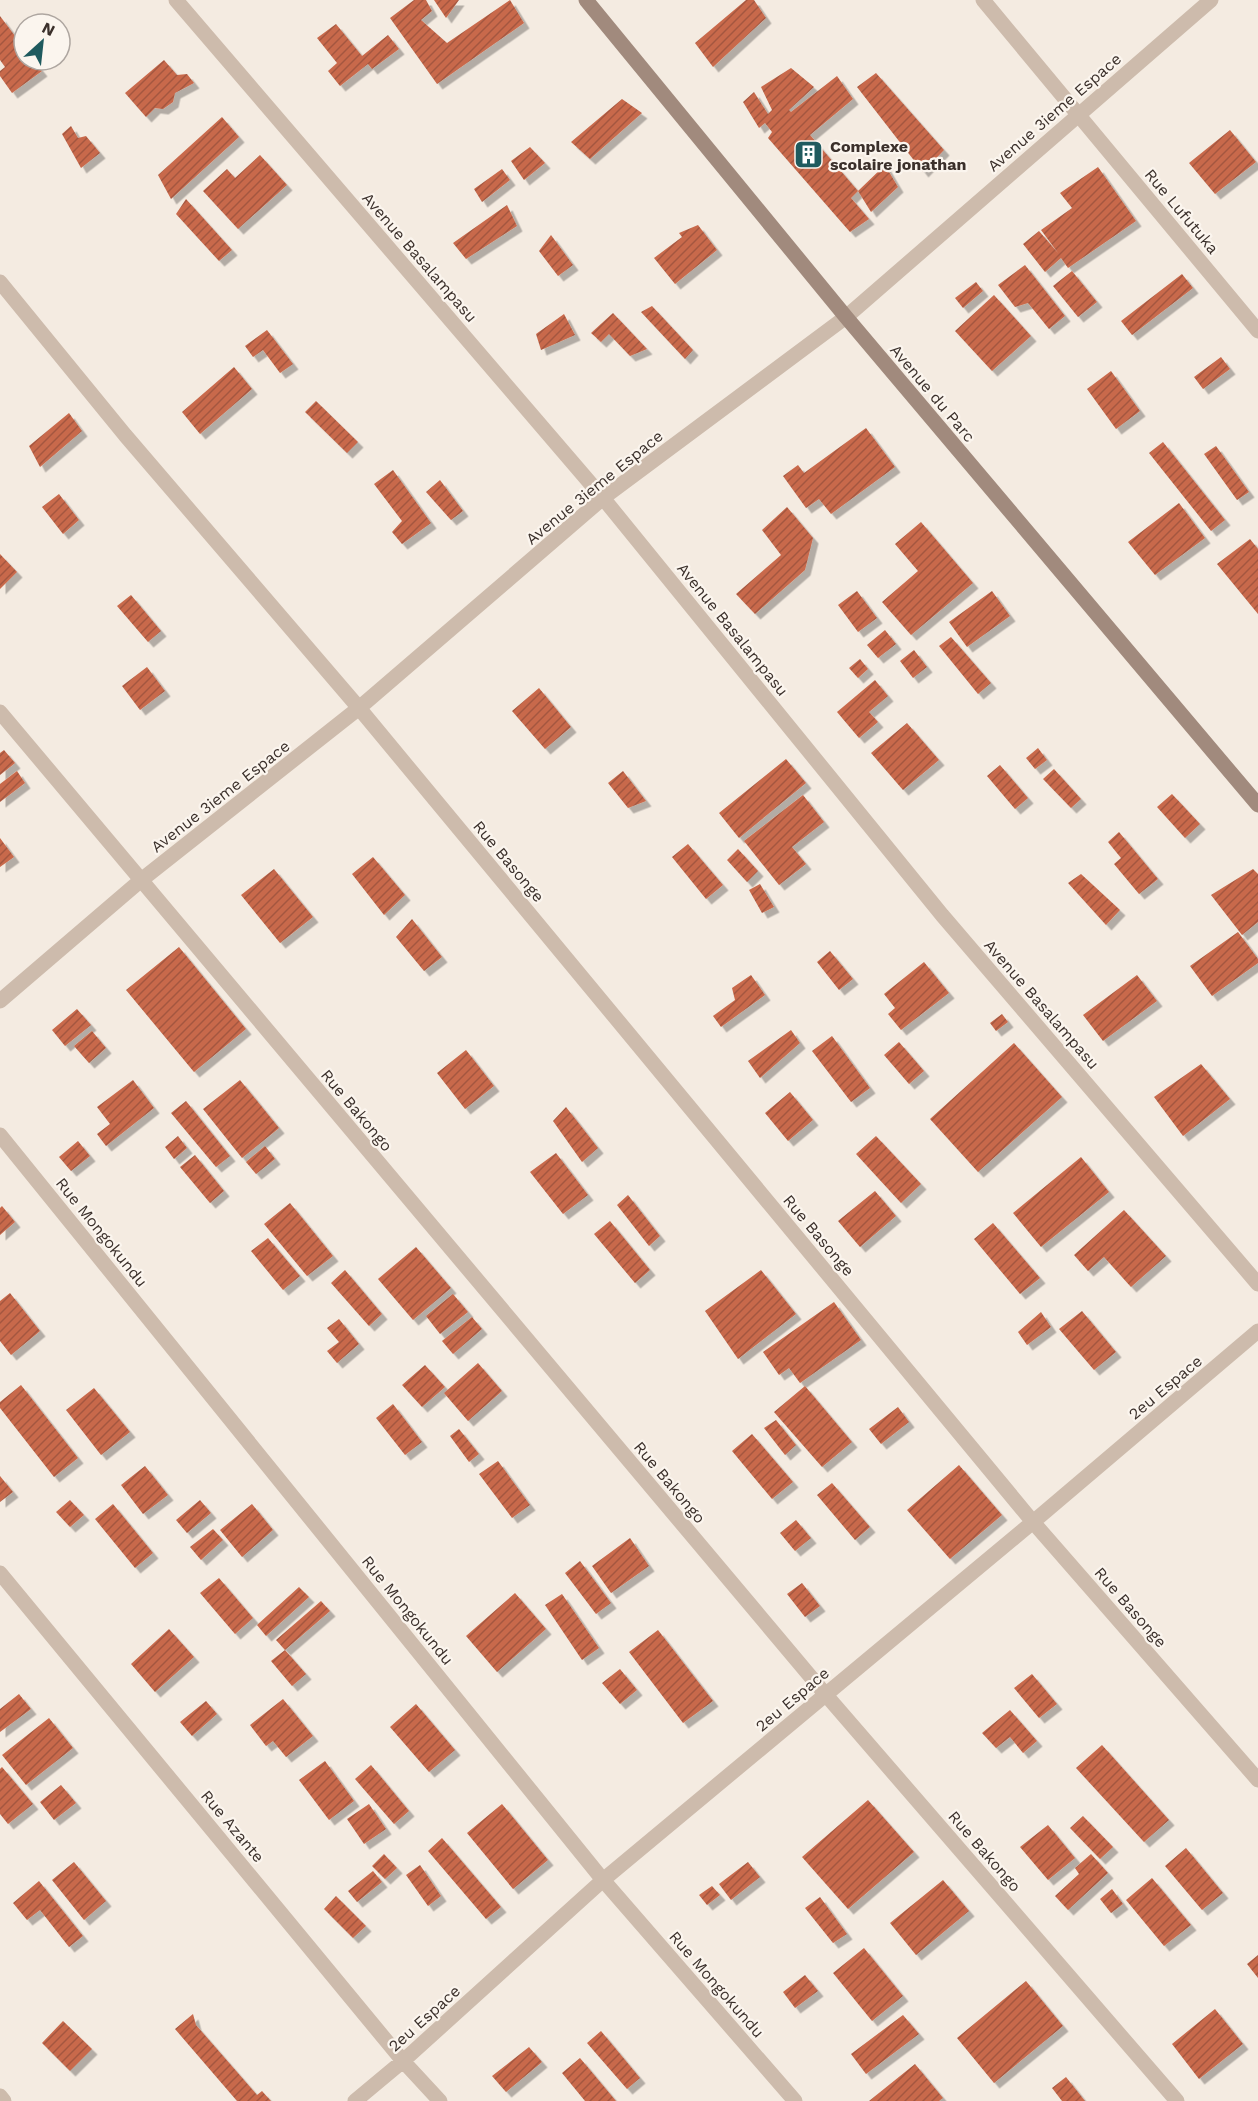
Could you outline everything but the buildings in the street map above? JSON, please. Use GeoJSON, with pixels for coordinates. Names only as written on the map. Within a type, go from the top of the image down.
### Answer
{"type":"FeatureCollection","features":[{"type":"Feature","properties":{"kind":"street","name":"Avenue Basalampasu"},"geometry":{"type":"LineString","coordinates":[[176,0],[603,498],[942,915],[1258,1284]]}},
{"type":"Feature","properties":{"kind":"street","name":"Avenue du Parc"},"geometry":{"type":"LineString","coordinates":[[586,0],[846,317],[1258,805]]}},
{"type":"Feature","properties":{"kind":"street","name":"Rue Lufutuka"},"geometry":{"type":"LineString","coordinates":[[983,0],[1258,331]]}},
{"type":"Feature","properties":{"kind":"street","name":"Avenue 3ieme Espace"},"geometry":{"type":"LineString","coordinates":[[0,1001],[140,881],[359,708],[603,498],[846,317],[1210,0]]}},
{"type":"Feature","properties":{"kind":"street","name":"Rue Basonge"},"geometry":{"type":"LineString","coordinates":[[0,282],[125,435],[359,708],[1033,1522],[1258,1780]]}},
{"type":"Feature","properties":{"kind":"street","name":"Rue Bakongo"},"geometry":{"type":"LineString","coordinates":[[0,712],[826,1695],[1177,2101]]}},
{"type":"Feature","properties":{"kind":"street","name":"Rue Mongokundu"},"geometry":{"type":"LineString","coordinates":[[0,1135],[603,1880],[795,2101]]}},
{"type":"Feature","properties":{"kind":"street","name":"2eu Espace"},"geometry":{"type":"LineString","coordinates":[[355,2101],[403,2061],[603,1880],[1033,1522],[1258,1331]]}},
{"type":"Feature","properties":{"kind":"street","name":"Rue Azante"},"geometry":{"type":"LineString","coordinates":[[0,1573],[403,2061],[440,2101]]}},
{"type":"Feature","properties":{"kind":"street"},"geometry":{"type":"LineString","coordinates":[[0,2096],[4,2101]]}},
{"type":"Feature","properties":{"kind":"place","name":"Complexe scolaire jonathan"},"geometry":{"type":"Point","coordinates":[809,155]}}]}
